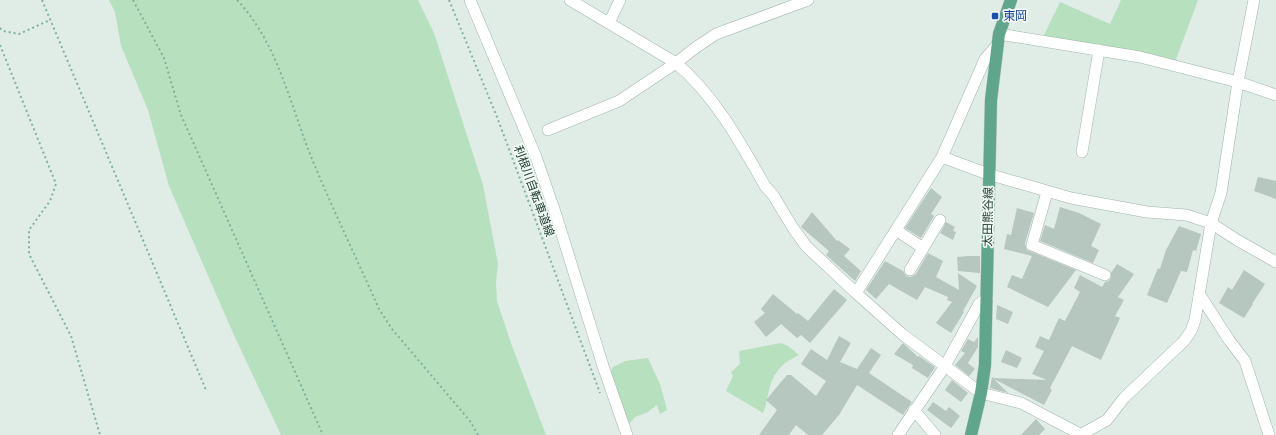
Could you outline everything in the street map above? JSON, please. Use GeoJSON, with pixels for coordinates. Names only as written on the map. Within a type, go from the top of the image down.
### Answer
{"type":"FeatureCollection","features":[{"type":"Feature","properties":{"kind":"main road","name":"太田熊谷線"},"geometry":{"type":"LineString","coordinates":[[971,435],[981,393],[985,365],[988,174],[991,100],[998,39],[1010,0]]}},
{"type":"Feature","properties":{"kind":"street"},"geometry":{"type":"LineString","coordinates":[[470,0],[536,157],[556,215],[603,366],[627,435]]}},
{"type":"Feature","properties":{"kind":"street"},"geometry":{"type":"LineString","coordinates":[[570,0],[676,63],[686,72],[724,118],[765,186],[773,195],[806,246],[902,334],[981,393],[1020,403],[1082,435],[1107,420],[1124,398],[1184,341],[1191,331],[1195,320],[1200,295],[1211,223],[1221,193],[1238,82],[1254,0]]}},
{"type":"Feature","properties":{"kind":"street"},"geometry":{"type":"LineString","coordinates":[[609,23],[620,0]]}},
{"type":"Feature","properties":{"kind":"street"},"geometry":{"type":"LineString","coordinates":[[548,130],[619,101],[716,34],[808,0]]}},
{"type":"Feature","properties":{"kind":"street"},"geometry":{"type":"LineString","coordinates":[[856,293],[942,158],[985,59],[998,39],[1098,50],[1140,57],[1238,82],[1276,95]]}},
{"type":"Feature","properties":{"kind":"street"},"geometry":{"type":"LineString","coordinates":[[1082,152],[1098,50]]}},
{"type":"Feature","properties":{"kind":"street"},"geometry":{"type":"LineString","coordinates":[[942,158],[988,174],[1071,198],[1147,212],[1186,215],[1211,223],[1237,240],[1276,262]]}},
{"type":"Feature","properties":{"kind":"street"},"geometry":{"type":"LineString","coordinates":[[1047,192],[1032,245],[1105,275]]}},
{"type":"Feature","properties":{"kind":"street"},"geometry":{"type":"LineString","coordinates":[[910,270],[940,220]]}},
{"type":"Feature","properties":{"kind":"street"},"geometry":{"type":"LineString","coordinates":[[896,230],[923,248]]}},
{"type":"Feature","properties":{"kind":"street"},"geometry":{"type":"LineString","coordinates":[[1200,295],[1229,340],[1245,361],[1269,435]]}},
{"type":"Feature","properties":{"kind":"street"},"geometry":{"type":"LineString","coordinates":[[898,435],[945,366],[979,304],[987,298]]}},
{"type":"Feature","properties":{"kind":"street"},"geometry":{"type":"LineString","coordinates":[[914,410],[935,435]]}},
{"type":"Feature","properties":{"kind":"path"},"geometry":{"type":"LineString","coordinates":[[42,0],[206,390]]}},
{"type":"Feature","properties":{"kind":"path"},"geometry":{"type":"LineString","coordinates":[[133,0],[164,58],[181,115],[323,435]]}},
{"type":"Feature","properties":{"kind":"path"},"geometry":{"type":"LineString","coordinates":[[237,0],[246,9],[269,46],[312,158],[379,309],[392,329],[470,422],[478,435]]}},
{"type":"Feature","properties":{"kind":"path","name":"利根川自転車道線"},"geometry":{"type":"LineString","coordinates":[[449,0],[497,117],[599,390]]}},
{"type":"Feature","properties":{"kind":"path"},"geometry":{"type":"LineString","coordinates":[[0,28],[3,31],[18,34],[50,20]]}},
{"type":"Feature","properties":{"kind":"path"},"geometry":{"type":"LineString","coordinates":[[0,45],[56,184],[50,200],[29,230],[29,254],[70,336],[100,435]]}},
{"type":"Feature","properties":{"kind":"green space"},"geometry":{"type":"Polygon","coordinates":[[[109,0],[418,0],[434,33],[483,185],[498,264],[496,282],[497,301],[512,346],[546,435],[281,435],[233,333],[169,186],[148,110],[121,46],[115,12],[109,0]]]}},
{"type":"Feature","properties":{"kind":"green space"},"geometry":{"type":"Polygon","coordinates":[[[1121,0],[1198,0],[1175,62],[1043,37],[1060,2],[1110,24],[1121,0]]]}},
{"type":"Feature","properties":{"kind":"green space"},"geometry":{"type":"Polygon","coordinates":[[[781,343],[788,346],[799,355],[792,358],[778,370],[772,381],[763,413],[726,391],[733,376],[731,372],[740,364],[739,351],[781,343]]]}},
{"type":"Feature","properties":{"kind":"green space"},"geometry":{"type":"Polygon","coordinates":[[[648,358],[660,384],[667,410],[660,414],[657,405],[648,412],[635,417],[629,424],[611,371],[613,367],[625,361],[648,358]]]}},
{"type":"Feature","properties":{"kind":"building"},"geometry":{"type":"Polygon","coordinates":[[[1258,177],[1276,181],[1276,199],[1254,191],[1258,177]]]}},
{"type":"Feature","properties":{"kind":"building"},"geometry":{"type":"Polygon","coordinates":[[[931,188],[942,197],[931,214],[934,216],[921,238],[905,228],[931,188]]]}},
{"type":"Feature","properties":{"kind":"building"},"geometry":{"type":"Polygon","coordinates":[[[1060,207],[1079,213],[1101,224],[1091,246],[1099,250],[1093,263],[1040,241],[1045,225],[1054,229],[1060,207]]]}},
{"type":"Feature","properties":{"kind":"building"},"geometry":{"type":"Polygon","coordinates":[[[1017,208],[1034,213],[1025,243],[1027,250],[1076,270],[1048,307],[1007,287],[1012,275],[1022,279],[1032,256],[1004,249],[1007,234],[1011,235],[1017,208]]]}},
{"type":"Feature","properties":{"kind":"building"},"geometry":{"type":"Polygon","coordinates":[[[812,212],[837,241],[838,240],[850,249],[844,256],[861,271],[855,281],[826,255],[829,251],[801,227],[812,212]]]}},
{"type":"Feature","properties":{"kind":"building"},"geometry":{"type":"Polygon","coordinates":[[[946,222],[955,227],[953,231],[956,232],[953,240],[940,233],[946,222]]]}},
{"type":"Feature","properties":{"kind":"building"},"geometry":{"type":"Polygon","coordinates":[[[1179,226],[1201,234],[1196,251],[1193,250],[1187,272],[1181,271],[1167,303],[1147,295],[1158,268],[1160,269],[1166,250],[1179,226]]]}},
{"type":"Feature","properties":{"kind":"building"},"geometry":{"type":"Polygon","coordinates":[[[928,253],[943,261],[936,277],[959,290],[958,273],[977,286],[963,311],[964,312],[951,333],[936,323],[952,302],[947,300],[948,297],[925,287],[917,300],[889,284],[876,299],[866,290],[885,261],[903,271],[906,276],[910,277],[916,274],[928,253]]]}},
{"type":"Feature","properties":{"kind":"building"},"geometry":{"type":"Polygon","coordinates":[[[980,256],[980,273],[958,271],[957,257],[980,256]]]}},
{"type":"Feature","properties":{"kind":"building"},"geometry":{"type":"Polygon","coordinates":[[[1117,264],[1134,274],[1118,297],[1124,300],[1115,316],[1120,318],[1101,360],[1072,346],[1050,388],[1052,390],[1044,405],[994,379],[1008,393],[990,388],[992,377],[1047,380],[1032,374],[1044,351],[1035,347],[1040,336],[1049,340],[1059,318],[1065,321],[1080,292],[1074,288],[1080,275],[1102,287],[1105,282],[1109,281],[1111,278],[1111,273],[1117,264]]]}},
{"type":"Feature","properties":{"kind":"building"},"geometry":{"type":"Polygon","coordinates":[[[1244,270],[1265,284],[1244,318],[1219,303],[1228,287],[1232,290],[1244,270]]]}},
{"type":"Feature","properties":{"kind":"building"},"geometry":{"type":"Polygon","coordinates":[[[834,289],[847,300],[810,343],[801,335],[797,338],[781,324],[766,337],[754,322],[765,313],[761,309],[773,294],[808,321],[834,289]]]}},
{"type":"Feature","properties":{"kind":"building"},"geometry":{"type":"Polygon","coordinates":[[[997,305],[1013,312],[1008,324],[996,319],[997,305]]]}},
{"type":"Feature","properties":{"kind":"building"},"geometry":{"type":"Polygon","coordinates":[[[839,336],[851,343],[840,362],[857,369],[871,348],[881,355],[869,373],[912,402],[903,415],[857,385],[839,415],[822,435],[808,435],[796,425],[789,435],[759,435],[777,410],[766,400],[787,375],[791,375],[816,396],[826,381],[801,364],[811,349],[827,360],[839,336]]]}},
{"type":"Feature","properties":{"kind":"building"},"geometry":{"type":"Polygon","coordinates":[[[978,337],[978,347],[968,363],[975,369],[969,376],[955,365],[965,353],[961,351],[968,339],[974,342],[978,337]]]}},
{"type":"Feature","properties":{"kind":"building"},"geometry":{"type":"Polygon","coordinates":[[[903,343],[918,357],[919,356],[935,367],[928,378],[912,368],[913,365],[894,354],[903,343]]]}},
{"type":"Feature","properties":{"kind":"building"},"geometry":{"type":"Polygon","coordinates":[[[1006,350],[1022,358],[1017,368],[1001,362],[1006,350]]]}},
{"type":"Feature","properties":{"kind":"building"},"geometry":{"type":"Polygon","coordinates":[[[952,380],[968,393],[961,402],[945,390],[952,380]]]}},
{"type":"Feature","properties":{"kind":"building"},"geometry":{"type":"Polygon","coordinates":[[[933,402],[946,411],[949,407],[960,416],[951,428],[927,410],[933,402]]]}},
{"type":"Feature","properties":{"kind":"building"},"geometry":{"type":"Polygon","coordinates":[[[1036,419],[1045,429],[1039,435],[1021,435],[1036,419]]]}},
{"type":"Feature","properties":{"kind":"place","name":"東岡"},"geometry":{"type":"Point","coordinates":[995,16]}}]}
